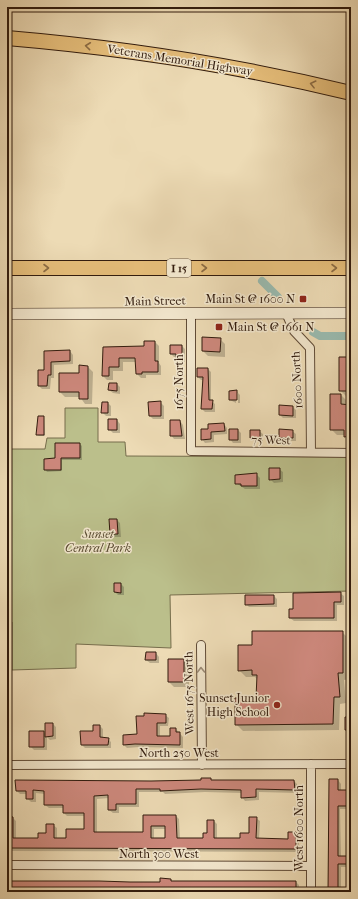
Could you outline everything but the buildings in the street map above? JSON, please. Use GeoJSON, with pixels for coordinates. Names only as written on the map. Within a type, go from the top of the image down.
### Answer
{"type":"FeatureCollection","features":[{"type":"Feature","properties":{"kind":"highway","name":"Veterans Memorial Highway"},"geometry":{"type":"LineString","coordinates":[[7,38],[186,58],[286,77],[351,93]]}},
{"type":"Feature","properties":{"kind":"highway","name":"I 15"},"geometry":{"type":"LineString","coordinates":[[7,268],[351,268]]}},
{"type":"Feature","properties":{"kind":"main road","name":"Main Street"},"geometry":{"type":"LineString","coordinates":[[7,314],[351,313]]}},
{"type":"Feature","properties":{"kind":"street","name":"1675 North"},"geometry":{"type":"LineString","coordinates":[[191,313],[191,451]]}},
{"type":"Feature","properties":{"kind":"street","name":"1600 North"},"geometry":{"type":"LineString","coordinates":[[286,313],[294,331],[310,348],[311,452]]}},
{"type":"Feature","properties":{"kind":"street","name":"75 West"},"geometry":{"type":"LineString","coordinates":[[191,451],[351,453]]}},
{"type":"Feature","properties":{"kind":"street","name":"West 1675 North"},"geometry":{"type":"LineString","coordinates":[[201,645],[202,765]]}},
{"type":"Feature","properties":{"kind":"street","name":"West 1600 North"},"geometry":{"type":"LineString","coordinates":[[311,764],[311,892]]}},
{"type":"Feature","properties":{"kind":"street","name":"North 250 West"},"geometry":{"type":"LineString","coordinates":[[7,765],[351,764]]}},
{"type":"Feature","properties":{"kind":"street","name":"North 300 West"},"geometry":{"type":"LineString","coordinates":[[7,866],[311,866]]}},
{"type":"Feature","properties":{"kind":"green space","name":"Sunset Central Park"},"geometry":{"type":"Polygon","coordinates":[[[65,408],[98,408],[98,442],[125,442],[126,456],[351,457],[351,591],[170,595],[171,648],[76,644],[76,668],[12,670],[12,622],[7,621],[7,449],[45,449],[47,438],[65,438],[65,408]]]}},
{"type":"Feature","properties":{"kind":"waterway"},"geometry":{"type":"LineString","coordinates":[[262,281],[278,297]]}},
{"type":"Feature","properties":{"kind":"waterway"},"geometry":{"type":"LineString","coordinates":[[313,332],[320,336],[351,336]]}},
{"type":"Feature","properties":{"kind":"place","name":"Main St @ 1600 N"},"geometry":{"type":"Point","coordinates":[303,299]}},
{"type":"Feature","properties":{"kind":"place","name":"Main St @ 1661 N"},"geometry":{"type":"Point","coordinates":[219,327]}},
{"type":"Feature","properties":{"kind":"place","name":"Sunset Junior High School"},"geometry":{"type":"Point","coordinates":[277,705]}}]}
